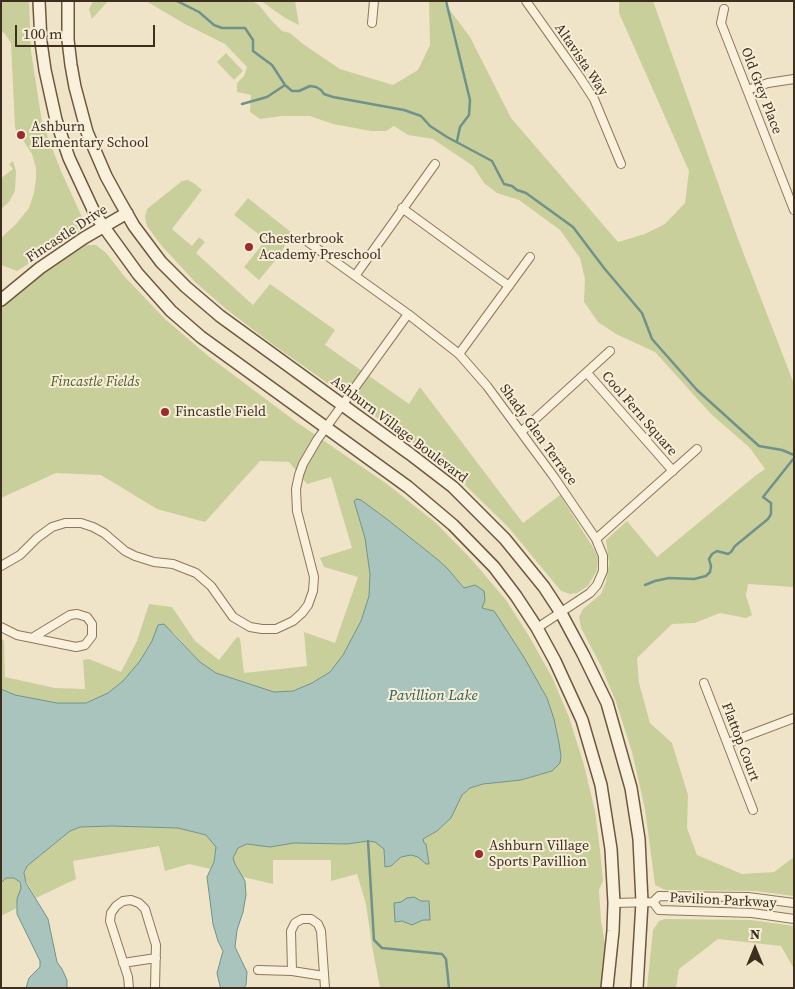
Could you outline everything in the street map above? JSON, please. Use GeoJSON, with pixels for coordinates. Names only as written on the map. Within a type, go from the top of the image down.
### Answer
{"type":"FeatureCollection","features":[{"type":"Feature","properties":{"kind":"main road"},"geometry":{"type":"LineString","coordinates":[[40,1],[42,52],[56,120],[68,158],[103,227],[138,274],[187,325],[238,365],[408,487],[453,525],[494,568],[516,596],[556,661],[582,720],[595,761],[608,820],[614,903],[607,988]]}},
{"type":"Feature","properties":{"kind":"main road","name":"Ashburn Village Boulevard"},"geometry":{"type":"LineString","coordinates":[[68,1],[68,40],[71,65],[87,132],[106,176],[134,226],[161,262],[186,287],[245,335],[430,469],[471,504],[516,552],[544,587],[561,613],[607,703],[616,730],[636,816],[648,902],[637,988]]}},
{"type":"Feature","properties":{"kind":"main road","name":"Fincastle Drive"},"geometry":{"type":"LineString","coordinates":[[1,300],[40,268],[127,213]]}},
{"type":"Feature","properties":{"kind":"street"},"geometry":{"type":"LineString","coordinates":[[372,23],[374,1]]}},
{"type":"Feature","properties":{"kind":"street","name":"Altavista Way"},"geometry":{"type":"LineString","coordinates":[[526,1],[594,98],[621,164]]}},
{"type":"Feature","properties":{"kind":"street","name":"Old Grey Place"},"geometry":{"type":"LineString","coordinates":[[724,9],[720,23],[794,210]]}},
{"type":"Feature","properties":{"kind":"street"},"geometry":{"type":"LineString","coordinates":[[747,90],[768,83],[794,79]]}},
{"type":"Feature","properties":{"kind":"street"},"geometry":{"type":"LineString","coordinates":[[355,276],[435,164]]}},
{"type":"Feature","properties":{"kind":"street"},"geometry":{"type":"LineString","coordinates":[[402,208],[509,286]]}},
{"type":"Feature","properties":{"kind":"street","name":"Shady Glen Terrace"},"geometry":{"type":"LineString","coordinates":[[308,242],[408,314],[459,354],[482,379],[596,539],[603,556],[603,571],[597,586],[590,593],[537,628]]}},
{"type":"Feature","properties":{"kind":"street"},"geometry":{"type":"LineString","coordinates":[[459,354],[530,257]]}},
{"type":"Feature","properties":{"kind":"street"},"geometry":{"type":"LineString","coordinates":[[1,566],[20,555],[52,527],[65,523],[81,523],[104,533],[135,556],[154,562],[174,564],[196,573],[211,586],[233,617],[250,627],[262,629],[282,627],[293,622],[308,605],[313,591],[313,572],[297,511],[296,489],[303,464],[342,405],[408,314]]}},
{"type":"Feature","properties":{"kind":"street","name":"Cool Fern Square"},"geometry":{"type":"LineString","coordinates":[[521,432],[610,352]]}},
{"type":"Feature","properties":{"kind":"street","name":"Cool Fern Square"},"geometry":{"type":"LineString","coordinates":[[587,373],[673,471]]}},
{"type":"Feature","properties":{"kind":"street","name":"Cool Fern Square"},"geometry":{"type":"LineString","coordinates":[[596,539],[697,450]]}},
{"type":"Feature","properties":{"kind":"street"},"geometry":{"type":"LineString","coordinates":[[1,627],[17,635],[76,647],[82,646],[90,640],[93,628],[87,617],[78,614],[70,615],[32,638]]}},
{"type":"Feature","properties":{"kind":"street","name":"Flattop Court"},"geometry":{"type":"LineString","coordinates":[[704,683],[753,810]]}},
{"type":"Feature","properties":{"kind":"street"},"geometry":{"type":"LineString","coordinates":[[728,743],[794,718]]}},
{"type":"Feature","properties":{"kind":"street","name":"Pavilion Parkway"},"geometry":{"type":"LineString","coordinates":[[794,903],[748,897],[659,896],[648,902],[660,910],[752,912],[794,919]]}},
{"type":"Feature","properties":{"kind":"street"},"geometry":{"type":"LineString","coordinates":[[129,988],[110,921],[111,913],[116,906],[123,901],[131,900],[139,903],[145,909],[156,945],[155,988]]}},
{"type":"Feature","properties":{"kind":"street"},"geometry":{"type":"LineString","coordinates":[[614,903],[648,902]]}},
{"type":"Feature","properties":{"kind":"street"},"geometry":{"type":"LineString","coordinates":[[292,971],[292,931],[295,923],[302,919],[311,919],[318,924],[321,931],[324,988]]}},
{"type":"Feature","properties":{"kind":"street"},"geometry":{"type":"LineString","coordinates":[[123,963],[156,958]]}},
{"type":"Feature","properties":{"kind":"street"},"geometry":{"type":"LineString","coordinates":[[258,970],[292,971],[324,976]]}},
{"type":"Feature","properties":{"kind":"green space","name":"Ashburn Elementary School"},"geometry":{"type":"Polygon","coordinates":[[[1,1],[29,1],[31,51],[42,122],[61,171],[82,217],[83,224],[80,231],[17,271],[1,265],[1,238],[29,208],[34,193],[36,168],[32,154],[15,128],[11,43],[1,31],[1,1]]]}},
{"type":"Feature","properties":{"kind":"green space"},"geometry":{"type":"Polygon","coordinates":[[[93,1],[108,1],[92,19],[89,9],[93,1]]]}},
{"type":"Feature","properties":{"kind":"green space"},"geometry":{"type":"Polygon","coordinates":[[[146,1],[252,1],[259,5],[282,31],[290,33],[340,69],[393,85],[418,70],[430,45],[429,1],[443,1],[470,37],[511,118],[618,242],[645,234],[665,224],[685,203],[689,171],[619,13],[619,1],[653,1],[738,239],[794,384],[794,587],[748,584],[746,595],[752,615],[746,618],[720,613],[695,623],[672,624],[637,658],[639,683],[650,723],[672,743],[688,795],[687,828],[697,855],[742,874],[774,872],[794,857],[794,896],[755,891],[665,890],[655,885],[645,809],[632,752],[616,702],[601,666],[581,628],[579,617],[583,609],[601,594],[606,582],[609,563],[606,540],[627,521],[657,557],[765,469],[750,448],[711,414],[655,352],[616,334],[598,322],[584,302],[585,279],[580,258],[560,230],[519,200],[497,193],[484,183],[473,166],[433,139],[408,135],[394,126],[386,131],[371,131],[333,124],[310,116],[282,116],[260,119],[250,112],[251,95],[237,92],[237,83],[244,76],[247,67],[225,44],[185,24],[146,1]]]}},
{"type":"Feature","properties":{"kind":"green space"},"geometry":{"type":"Polygon","coordinates":[[[261,1],[295,1],[299,25],[285,18],[261,1]]]}},
{"type":"Feature","properties":{"kind":"green space"},"geometry":{"type":"Polygon","coordinates":[[[226,53],[243,71],[234,80],[217,62],[226,53]]]}},
{"type":"Feature","properties":{"kind":"green space"},"geometry":{"type":"Polygon","coordinates":[[[13,161],[16,171],[15,191],[9,202],[1,209],[1,178],[13,169],[9,164],[13,161]]]}},
{"type":"Feature","properties":{"kind":"green space"},"geometry":{"type":"Polygon","coordinates":[[[188,180],[202,190],[172,229],[192,246],[199,237],[205,242],[196,253],[253,305],[270,284],[335,330],[325,345],[409,404],[420,387],[523,523],[560,495],[598,558],[597,570],[588,586],[577,593],[570,594],[561,591],[508,527],[437,460],[272,344],[226,309],[195,282],[161,245],[147,226],[145,217],[147,209],[182,181],[188,180]]]}},
{"type":"Feature","properties":{"kind":"green space"},"geometry":{"type":"Polygon","coordinates":[[[248,198],[292,233],[279,256],[259,280],[244,267],[266,240],[234,215],[248,198]]]}},
{"type":"Feature","properties":{"kind":"green space","name":"Fincastle Fields"},"geometry":{"type":"Polygon","coordinates":[[[87,245],[96,245],[106,253],[125,277],[165,319],[207,355],[295,421],[387,484],[436,523],[472,560],[506,600],[552,677],[569,717],[584,765],[595,811],[603,881],[599,890],[606,951],[602,988],[380,988],[366,904],[357,874],[331,881],[331,860],[273,860],[273,884],[243,877],[235,864],[233,858],[238,848],[247,844],[270,847],[294,843],[347,844],[362,841],[375,842],[381,845],[384,849],[385,867],[391,866],[401,857],[411,855],[429,864],[426,844],[423,839],[437,831],[451,818],[462,795],[470,788],[483,784],[522,780],[552,771],[559,743],[547,698],[500,620],[488,609],[481,608],[437,559],[361,500],[354,501],[365,538],[370,574],[369,596],[361,621],[343,655],[330,672],[312,683],[293,691],[274,692],[216,673],[200,662],[174,633],[158,626],[152,641],[140,661],[123,681],[108,693],[86,703],[57,703],[15,695],[1,689],[1,638],[4,641],[5,677],[55,688],[85,689],[83,660],[89,659],[121,672],[137,641],[149,604],[172,607],[195,641],[219,660],[237,637],[240,638],[244,673],[307,666],[304,632],[335,643],[358,577],[324,567],[320,558],[352,548],[331,477],[307,484],[289,462],[260,461],[205,522],[157,509],[101,475],[56,473],[1,498],[1,308],[30,280],[87,245]]]}},
{"type":"Feature","properties":{"kind":"green space"},"geometry":{"type":"Polygon","coordinates":[[[80,827],[178,828],[206,835],[216,846],[214,862],[210,869],[189,864],[165,871],[159,846],[73,861],[76,879],[36,898],[24,877],[27,866],[70,831],[80,827]]]}},
{"type":"Feature","properties":{"kind":"green space"},"geometry":{"type":"Polygon","coordinates":[[[6,878],[18,880],[21,888],[17,899],[17,908],[1,916],[1,883],[6,878]]]}},
{"type":"Feature","properties":{"kind":"green space"},"geometry":{"type":"Polygon","coordinates":[[[665,919],[751,920],[794,926],[794,969],[781,946],[718,939],[679,969],[676,988],[647,988],[653,930],[659,921],[665,919]]]}},
{"type":"Feature","properties":{"kind":"water","name":"Pavillion Lake"},"geometry":{"type":"Polygon","coordinates":[[[357,499],[388,520],[437,559],[464,588],[475,585],[484,591],[485,600],[482,608],[494,611],[525,659],[547,698],[559,743],[560,763],[552,771],[521,780],[483,784],[470,788],[462,795],[451,818],[437,831],[423,839],[426,844],[429,864],[411,855],[401,857],[391,866],[385,867],[384,849],[375,842],[368,841],[347,844],[294,843],[270,847],[247,844],[238,848],[233,858],[245,881],[246,895],[237,930],[235,947],[247,972],[244,988],[221,988],[220,986],[217,973],[223,951],[213,924],[207,877],[214,862],[216,847],[206,835],[178,828],[112,826],[80,827],[70,831],[27,866],[24,873],[26,883],[48,919],[57,962],[67,980],[67,988],[26,988],[29,978],[40,967],[40,961],[17,914],[17,899],[21,888],[20,882],[14,878],[6,878],[1,883],[1,689],[15,695],[57,703],[86,703],[108,693],[123,681],[140,661],[152,641],[158,625],[164,624],[200,662],[216,673],[274,692],[293,691],[312,683],[330,672],[343,655],[361,621],[369,596],[370,574],[365,538],[354,501],[357,499]]]}},
{"type":"Feature","properties":{"kind":"water"},"geometry":{"type":"Polygon","coordinates":[[[414,897],[421,901],[429,901],[430,920],[423,920],[412,925],[402,921],[395,922],[394,903],[401,902],[407,898],[414,897]]]}},
{"type":"Feature","properties":{"kind":"waterway"},"geometry":{"type":"LineString","coordinates":[[177,1],[199,12],[214,25],[222,28],[245,28],[253,40],[253,51],[272,65],[285,85],[292,91],[299,91],[310,86],[316,87],[324,94],[333,97],[404,110],[421,116],[430,126],[447,137],[492,161],[504,184],[526,193],[573,227],[642,313],[652,339],[697,390],[759,446],[782,450],[794,455]]}},
{"type":"Feature","properties":{"kind":"waterway"},"geometry":{"type":"LineString","coordinates":[[446,1],[470,100],[469,115],[460,127],[457,141]]}},
{"type":"Feature","properties":{"kind":"waterway"},"geometry":{"type":"LineString","coordinates":[[242,104],[267,97],[285,85]]}},
{"type":"Feature","properties":{"kind":"waterway"},"geometry":{"type":"LineString","coordinates":[[645,585],[669,578],[694,579],[706,576],[710,572],[709,559],[712,554],[717,551],[728,554],[768,519],[771,514],[771,503],[763,497],[794,458]]}},
{"type":"Feature","properties":{"kind":"waterway"},"geometry":{"type":"LineString","coordinates":[[368,841],[374,940],[382,948],[442,954],[446,959],[449,988]]}},
{"type":"Feature","properties":{"kind":"place","name":"Ashburn Elementary School"},"geometry":{"type":"Point","coordinates":[21,135]}},
{"type":"Feature","properties":{"kind":"place","name":"Chesterbrook Academy Preschool"},"geometry":{"type":"Point","coordinates":[249,247]}},
{"type":"Feature","properties":{"kind":"place","name":"Fincastle Field"},"geometry":{"type":"Point","coordinates":[165,412]}},
{"type":"Feature","properties":{"kind":"place","name":"Ashburn Village Sports Pavillion"},"geometry":{"type":"Point","coordinates":[479,854]}}]}
